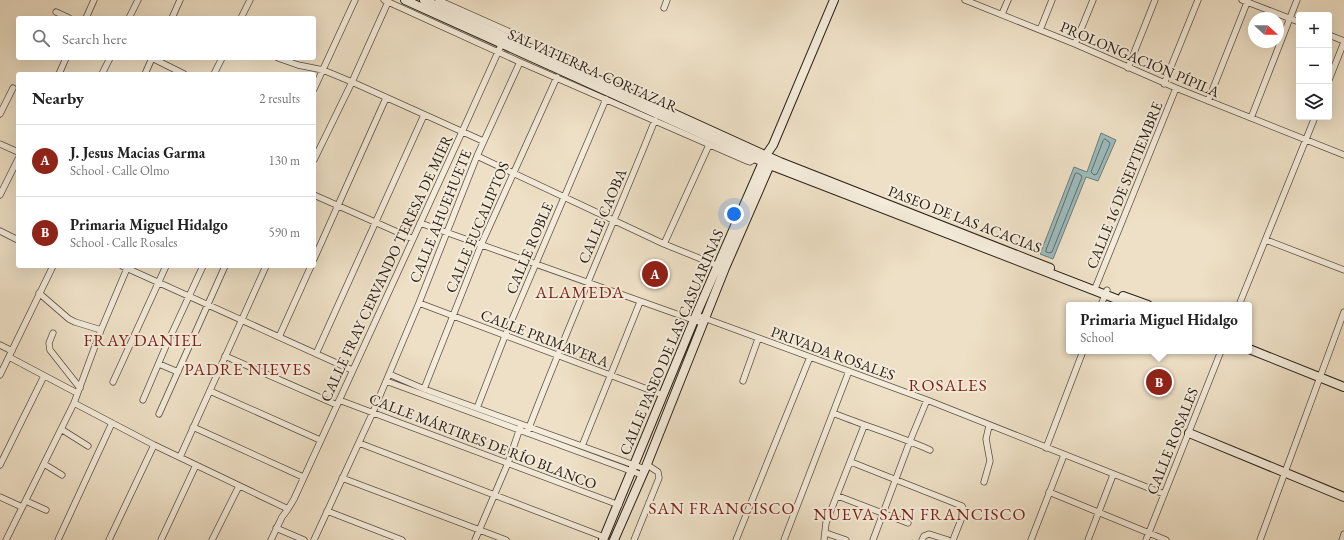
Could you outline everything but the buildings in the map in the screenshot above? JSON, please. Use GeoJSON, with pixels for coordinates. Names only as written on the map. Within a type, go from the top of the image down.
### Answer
{"type":"FeatureCollection","features":[{"type":"Feature","properties":{"kind":"main road","name":"SALVATIERRA-CORTAZAR"},"geometry":{"type":"LineString","coordinates":[[405,0],[501,44],[765,160]]}},
{"type":"Feature","properties":{"kind":"main road","name":"SALVATIERRA-CORTAZAR"},"geometry":{"type":"LineString","coordinates":[[424,0],[435,1],[501,44]]}},
{"type":"Feature","properties":{"kind":"main road","name":"CALLE PASEO DE LAS CASUARINAS"},"geometry":{"type":"LineString","coordinates":[[614,540],[648,469],[721,267],[834,0]]}},
{"type":"Feature","properties":{"kind":"main road","name":"PASEO DE LAS ACACIAS"},"geometry":{"type":"LineString","coordinates":[[765,160],[1095,288],[1138,302]]}},
{"type":"Feature","properties":{"kind":"main road","name":"CALLE PASEO DE LAS CASUARINAS"},"geometry":{"type":"LineString","coordinates":[[604,539],[695,318],[721,267]]}},
{"type":"Feature","properties":{"kind":"main road","name":"PASEO DE LAS ACACIAS"},"geometry":{"type":"LineString","coordinates":[[1106,292],[1126,302]]}},
{"type":"Feature","properties":{"kind":"main road"},"geometry":{"type":"LineString","coordinates":[[1252,350],[1344,387]]}},
{"type":"Feature","properties":{"kind":"main road"},"geometry":{"type":"LineString","coordinates":[[1189,432],[1344,497]]}},
{"type":"Feature","properties":{"kind":"street"},"geometry":{"type":"LineString","coordinates":[[87,16],[94,0]]}},
{"type":"Feature","properties":{"kind":"street"},"geometry":{"type":"LineString","coordinates":[[130,16],[138,0]]}},
{"type":"Feature","properties":{"kind":"street"},"geometry":{"type":"LineString","coordinates":[[173,16],[180,0]]}},
{"type":"Feature","properties":{"kind":"street"},"geometry":{"type":"LineString","coordinates":[[242,16],[250,0]]}},
{"type":"Feature","properties":{"kind":"street"},"geometry":{"type":"LineString","coordinates":[[316,85],[355,0]]}},
{"type":"Feature","properties":{"kind":"street"},"geometry":{"type":"LineString","coordinates":[[664,8],[667,0]]}},
{"type":"Feature","properties":{"kind":"street","name":"PROLONGACIÓN PÍPILA"},"geometry":{"type":"LineString","coordinates":[[965,0],[1075,44],[1164,84],[1344,156]]}},
{"type":"Feature","properties":{"kind":"street"},"geometry":{"type":"LineString","coordinates":[[1002,14],[1008,0]]}},
{"type":"Feature","properties":{"kind":"street"},"geometry":{"type":"LineString","coordinates":[[1040,30],[1052,0]]}},
{"type":"Feature","properties":{"kind":"street"},"geometry":{"type":"LineString","coordinates":[[1075,44],[1094,0]]}},
{"type":"Feature","properties":{"kind":"street"},"geometry":{"type":"LineString","coordinates":[[1128,68],[1156,0]]}},
{"type":"Feature","properties":{"kind":"street"},"geometry":{"type":"LineString","coordinates":[[1164,84],[1198,0]]}},
{"type":"Feature","properties":{"kind":"street"},"geometry":{"type":"LineString","coordinates":[[1251,118],[1297,0]]}},
{"type":"Feature","properties":{"kind":"street"},"geometry":{"type":"LineString","coordinates":[[316,156],[352,82],[386,1],[517,50]]}},
{"type":"Feature","properties":{"kind":"street"},"geometry":{"type":"LineString","coordinates":[[435,1],[519,36],[523,39],[517,50],[520,62],[747,161],[765,160]]}},
{"type":"Feature","properties":{"kind":"street"},"geometry":{"type":"LineString","coordinates":[[1208,101],[1246,1],[1296,21]]}},
{"type":"Feature","properties":{"kind":"street"},"geometry":{"type":"LineString","coordinates":[[56,12],[65,16]]}},
{"type":"Feature","properties":{"kind":"street"},"geometry":{"type":"LineString","coordinates":[[1332,36],[1344,42],[1332,72]]}},
{"type":"Feature","properties":{"kind":"street","name":"CALLE FRAY CERVANDO TERESA DE MIER"},"geometry":{"type":"LineString","coordinates":[[271,540],[282,517],[288,509],[338,403],[501,44]]}},
{"type":"Feature","properties":{"kind":"street"},"geometry":{"type":"LineString","coordinates":[[60,72],[65,60]]}},
{"type":"Feature","properties":{"kind":"street"},"geometry":{"type":"LineString","coordinates":[[103,72],[109,60]]}},
{"type":"Feature","properties":{"kind":"street"},"geometry":{"type":"LineString","coordinates":[[146,72],[151,60]]}},
{"type":"Feature","properties":{"kind":"street"},"geometry":{"type":"LineString","coordinates":[[156,60],[180,72]]}},
{"type":"Feature","properties":{"kind":"street"},"geometry":{"type":"LineString","coordinates":[[215,72],[221,60]]}},
{"type":"Feature","properties":{"kind":"street"},"geometry":{"type":"LineString","coordinates":[[284,60],[298,65],[323,70],[483,141]]}},
{"type":"Feature","properties":{"kind":"street","name":"CALLE AHUEHUETE"},"geometry":{"type":"LineString","coordinates":[[314,540],[373,412],[419,303],[483,141],[520,62]]}},
{"type":"Feature","properties":{"kind":"street","name":"CALLE EUCALIPTOS"},"geometry":{"type":"LineString","coordinates":[[424,389],[481,245],[512,173],[557,77]]}},
{"type":"Feature","properties":{"kind":"street"},"geometry":{"type":"LineString","coordinates":[[0,114],[13,88]]}},
{"type":"Feature","properties":{"kind":"street","name":"CALLE 16 DE SEPTIEMBRE"},"geometry":{"type":"LineString","coordinates":[[1095,288],[1176,88]]}},
{"type":"Feature","properties":{"kind":"street"},"geometry":{"type":"LineString","coordinates":[[316,255],[386,98]]}},
{"type":"Feature","properties":{"kind":"street","name":"CALLE ROBLE"},"geometry":{"type":"LineString","coordinates":[[477,408],[505,336],[606,99]]}},
{"type":"Feature","properties":{"kind":"street"},"geometry":{"type":"LineString","coordinates":[[316,354],[424,115]]}},
{"type":"Feature","properties":{"kind":"street","name":"CALLE CAOBA"},"geometry":{"type":"LineString","coordinates":[[527,433],[587,282],[615,220],[655,120]]}},
{"type":"Feature","properties":{"kind":"street"},"geometry":{"type":"LineString","coordinates":[[1241,302],[1314,120]]}},
{"type":"Feature","properties":{"kind":"street"},"geometry":{"type":"LineString","coordinates":[[0,144],[16,151]]}},
{"type":"Feature","properties":{"kind":"street"},"geometry":{"type":"LineString","coordinates":[[664,244],[709,145]]}},
{"type":"Feature","properties":{"kind":"street"},"geometry":{"type":"LineString","coordinates":[[477,156],[664,244],[721,267]]}},
{"type":"Feature","properties":{"kind":"street"},"geometry":{"type":"LineString","coordinates":[[0,195],[16,162]]}},
{"type":"Feature","properties":{"kind":"street"},"geometry":{"type":"LineString","coordinates":[[316,196],[413,239]]}},
{"type":"Feature","properties":{"kind":"street","name":"PRIVADA ROSALES"},"geometry":{"type":"LineString","coordinates":[[420,223],[640,302],[703,320],[850,371],[1164,494]]}},
{"type":"Feature","properties":{"kind":"street"},"geometry":{"type":"LineString","coordinates":[[0,231],[16,239]]}},
{"type":"Feature","properties":{"kind":"street"},"geometry":{"type":"LineString","coordinates":[[1266,240],[1344,270]]}},
{"type":"Feature","properties":{"kind":"street"},"geometry":{"type":"LineString","coordinates":[[0,375],[52,268]]}},
{"type":"Feature","properties":{"kind":"street"},"geometry":{"type":"LineString","coordinates":[[14,540],[7,539],[74,403],[126,268]]}},
{"type":"Feature","properties":{"kind":"street"},"geometry":{"type":"LineString","coordinates":[[128,268],[208,306],[352,370]]}},
{"type":"Feature","properties":{"kind":"street"},"geometry":{"type":"LineString","coordinates":[[113,382],[165,268]]}},
{"type":"Feature","properties":{"kind":"street"},"geometry":{"type":"LineString","coordinates":[[143,400],[202,268]]}},
{"type":"Feature","properties":{"kind":"street"},"geometry":{"type":"LineString","coordinates":[[159,414],[224,268]]}},
{"type":"Feature","properties":{"kind":"street"},"geometry":{"type":"LineString","coordinates":[[180,457],[265,268]]}},
{"type":"Feature","properties":{"kind":"street"},"geometry":{"type":"LineString","coordinates":[[279,337],[310,268]]}},
{"type":"Feature","properties":{"kind":"street"},"geometry":{"type":"LineString","coordinates":[[1102,302],[1106,292]]}},
{"type":"Feature","properties":{"kind":"street"},"geometry":{"type":"LineString","coordinates":[[40,293],[69,318],[84,325],[101,330]]}},
{"type":"Feature","properties":{"kind":"street"},"geometry":{"type":"LineString","coordinates":[[582,446],[640,302]]}},
{"type":"Feature","properties":{"kind":"street","name":"CALLE PRIMAVERA"},"geometry":{"type":"LineString","coordinates":[[419,303],[452,317],[663,395]]}},
{"type":"Feature","properties":{"kind":"street"},"geometry":{"type":"LineString","coordinates":[[1260,540],[1344,312]]}},
{"type":"Feature","properties":{"kind":"street"},"geometry":{"type":"LineString","coordinates":[[53,333],[49,343],[50,350],[78,390]]}},
{"type":"Feature","properties":{"kind":"street"},"geometry":{"type":"LineString","coordinates":[[743,381],[758,339]]}},
{"type":"Feature","properties":{"kind":"street"},"geometry":{"type":"LineString","coordinates":[[0,345],[12,351]]}},
{"type":"Feature","properties":{"kind":"street"},"geometry":{"type":"LineString","coordinates":[[1046,448],[1083,354]]}},
{"type":"Feature","properties":{"kind":"street","name":"CALLE ROSALES"},"geometry":{"type":"LineString","coordinates":[[1146,540],[1220,354]]}},
{"type":"Feature","properties":{"kind":"street","name":"CALLE MÁRTIRES DE RÍO BLANCO"},"geometry":{"type":"LineString","coordinates":[[226,356],[338,403],[373,412],[618,505]]}},
{"type":"Feature","properties":{"kind":"street"},"geometry":{"type":"LineString","coordinates":[[736,540],[810,357]]}},
{"type":"Feature","properties":{"kind":"street"},"geometry":{"type":"LineString","coordinates":[[9,358],[44,376],[78,390]]}},
{"type":"Feature","properties":{"kind":"street"},"geometry":{"type":"LineString","coordinates":[[159,364],[178,372]]}},
{"type":"Feature","properties":{"kind":"street"},"geometry":{"type":"LineString","coordinates":[[784,540],[850,371]]}},
{"type":"Feature","properties":{"kind":"street"},"geometry":{"type":"LineString","coordinates":[[389,374],[424,389],[582,446],[633,468]]}},
{"type":"Feature","properties":{"kind":"street"},"geometry":{"type":"LineString","coordinates":[[0,465],[44,376]]}},
{"type":"Feature","properties":{"kind":"street"},"geometry":{"type":"LineString","coordinates":[[386,380],[527,433],[633,468],[648,469],[659,475],[658,482],[634,540]]}},
{"type":"Feature","properties":{"kind":"street"},"geometry":{"type":"LineString","coordinates":[[210,391],[320,440]]}},
{"type":"Feature","properties":{"kind":"street"},"geometry":{"type":"LineString","coordinates":[[873,540],[927,400]]}},
{"type":"Feature","properties":{"kind":"street"},"geometry":{"type":"LineString","coordinates":[[74,403],[154,445],[288,509]]}},
{"type":"Feature","properties":{"kind":"street"},"geometry":{"type":"LineString","coordinates":[[833,413],[864,426],[910,441],[930,450]]}},
{"type":"Feature","properties":{"kind":"street"},"geometry":{"type":"LineString","coordinates":[[58,540],[112,423]]}},
{"type":"Feature","properties":{"kind":"street"},"geometry":{"type":"LineString","coordinates":[[476,540],[508,463],[522,424]]}},
{"type":"Feature","properties":{"kind":"street"},"geometry":{"type":"LineString","coordinates":[[824,540],[826,523],[838,496],[864,426]]}},
{"type":"Feature","properties":{"kind":"street"},"geometry":{"type":"LineString","coordinates":[[984,482],[990,461],[986,439],[989,426]]}},
{"type":"Feature","properties":{"kind":"street"},"geometry":{"type":"LineString","coordinates":[[193,427],[303,477]]}},
{"type":"Feature","properties":{"kind":"street"},"geometry":{"type":"LineString","coordinates":[[62,429],[88,446]]}},
{"type":"Feature","properties":{"kind":"street"},"geometry":{"type":"LineString","coordinates":[[359,443],[604,539]]}},
{"type":"Feature","properties":{"kind":"street"},"geometry":{"type":"LineString","coordinates":[[109,540],[154,445]]}},
{"type":"Feature","properties":{"kind":"street"},"geometry":{"type":"LineString","coordinates":[[1031,540],[1064,455]]}},
{"type":"Feature","properties":{"kind":"street"},"geometry":{"type":"LineString","coordinates":[[851,462],[962,506],[964,508],[964,512],[953,540]]}},
{"type":"Feature","properties":{"kind":"street"},"geometry":{"type":"LineString","coordinates":[[44,464],[62,475]]}},
{"type":"Feature","properties":{"kind":"street"},"geometry":{"type":"LineString","coordinates":[[161,540],[196,465]]}},
{"type":"Feature","properties":{"kind":"street"},"geometry":{"type":"LineString","coordinates":[[1088,540],[1113,475]]}},
{"type":"Feature","properties":{"kind":"street"},"geometry":{"type":"LineString","coordinates":[[342,478],[506,540]]}},
{"type":"Feature","properties":{"kind":"street"},"geometry":{"type":"LineString","coordinates":[[212,540],[239,486]]}},
{"type":"Feature","properties":{"kind":"street"},"geometry":{"type":"LineString","coordinates":[[1049,492],[1166,540]]}},
{"type":"Feature","properties":{"kind":"street"},"geometry":{"type":"LineString","coordinates":[[838,496],[908,523]]}},
{"type":"Feature","properties":{"kind":"street"},"geometry":{"type":"LineString","coordinates":[[0,497],[22,507]]}},
{"type":"Feature","properties":{"kind":"street"},"geometry":{"type":"LineString","coordinates":[[26,501],[46,510]]}},
{"type":"Feature","properties":{"kind":"street"},"geometry":{"type":"LineString","coordinates":[[327,511],[402,540]]}},
{"type":"Feature","properties":{"kind":"street"},"geometry":{"type":"LineString","coordinates":[[276,528],[304,540]]}},
{"type":"Feature","properties":{"kind":"street"},"geometry":{"type":"LineString","coordinates":[[826,533],[846,540]]}},
{"type":"Feature","properties":{"kind":"street"},"geometry":{"type":"LineString","coordinates":[[922,540],[924,536],[929,534],[948,540]]}},
{"type":"Feature","properties":{"kind":"street"},"geometry":{"type":"LineString","coordinates":[[1342,540],[1344,534]]}},
{"type":"Feature","properties":{"kind":"water"},"geometry":{"type":"Polygon","coordinates":[[[1101,133],[1116,140],[1098,181],[1086,177],[1053,259],[1040,254],[1074,167],[1087,172],[1101,133]]]}},
{"type":"Feature","properties":{"kind":"place","name":"J. Jesus Macias Garma"},"geometry":{"type":"Point","coordinates":[655,274]}},
{"type":"Feature","properties":{"kind":"place","name":"Primaria Miguel Hidalgo"},"geometry":{"type":"Point","coordinates":[1159,382]}},
{"type":"Feature","properties":{"kind":"district","name":"ALAMEDA"},"geometry":{"type":"Point","coordinates":[580,292]}},
{"type":"Feature","properties":{"kind":"district","name":"FRAY DANIEL"},"geometry":{"type":"Point","coordinates":[143,340]}},
{"type":"Feature","properties":{"kind":"district","name":"PADRE NIEVES"},"geometry":{"type":"Point","coordinates":[248,369]}},
{"type":"Feature","properties":{"kind":"district","name":"ROSALES"},"geometry":{"type":"Point","coordinates":[948,385]}},
{"type":"Feature","properties":{"kind":"district","name":"SAN FRANCISCO"},"geometry":{"type":"Point","coordinates":[722,508]}},
{"type":"Feature","properties":{"kind":"district","name":"NUEVA SAN FRANCISCO"},"geometry":{"type":"Point","coordinates":[920,514]}}]}
